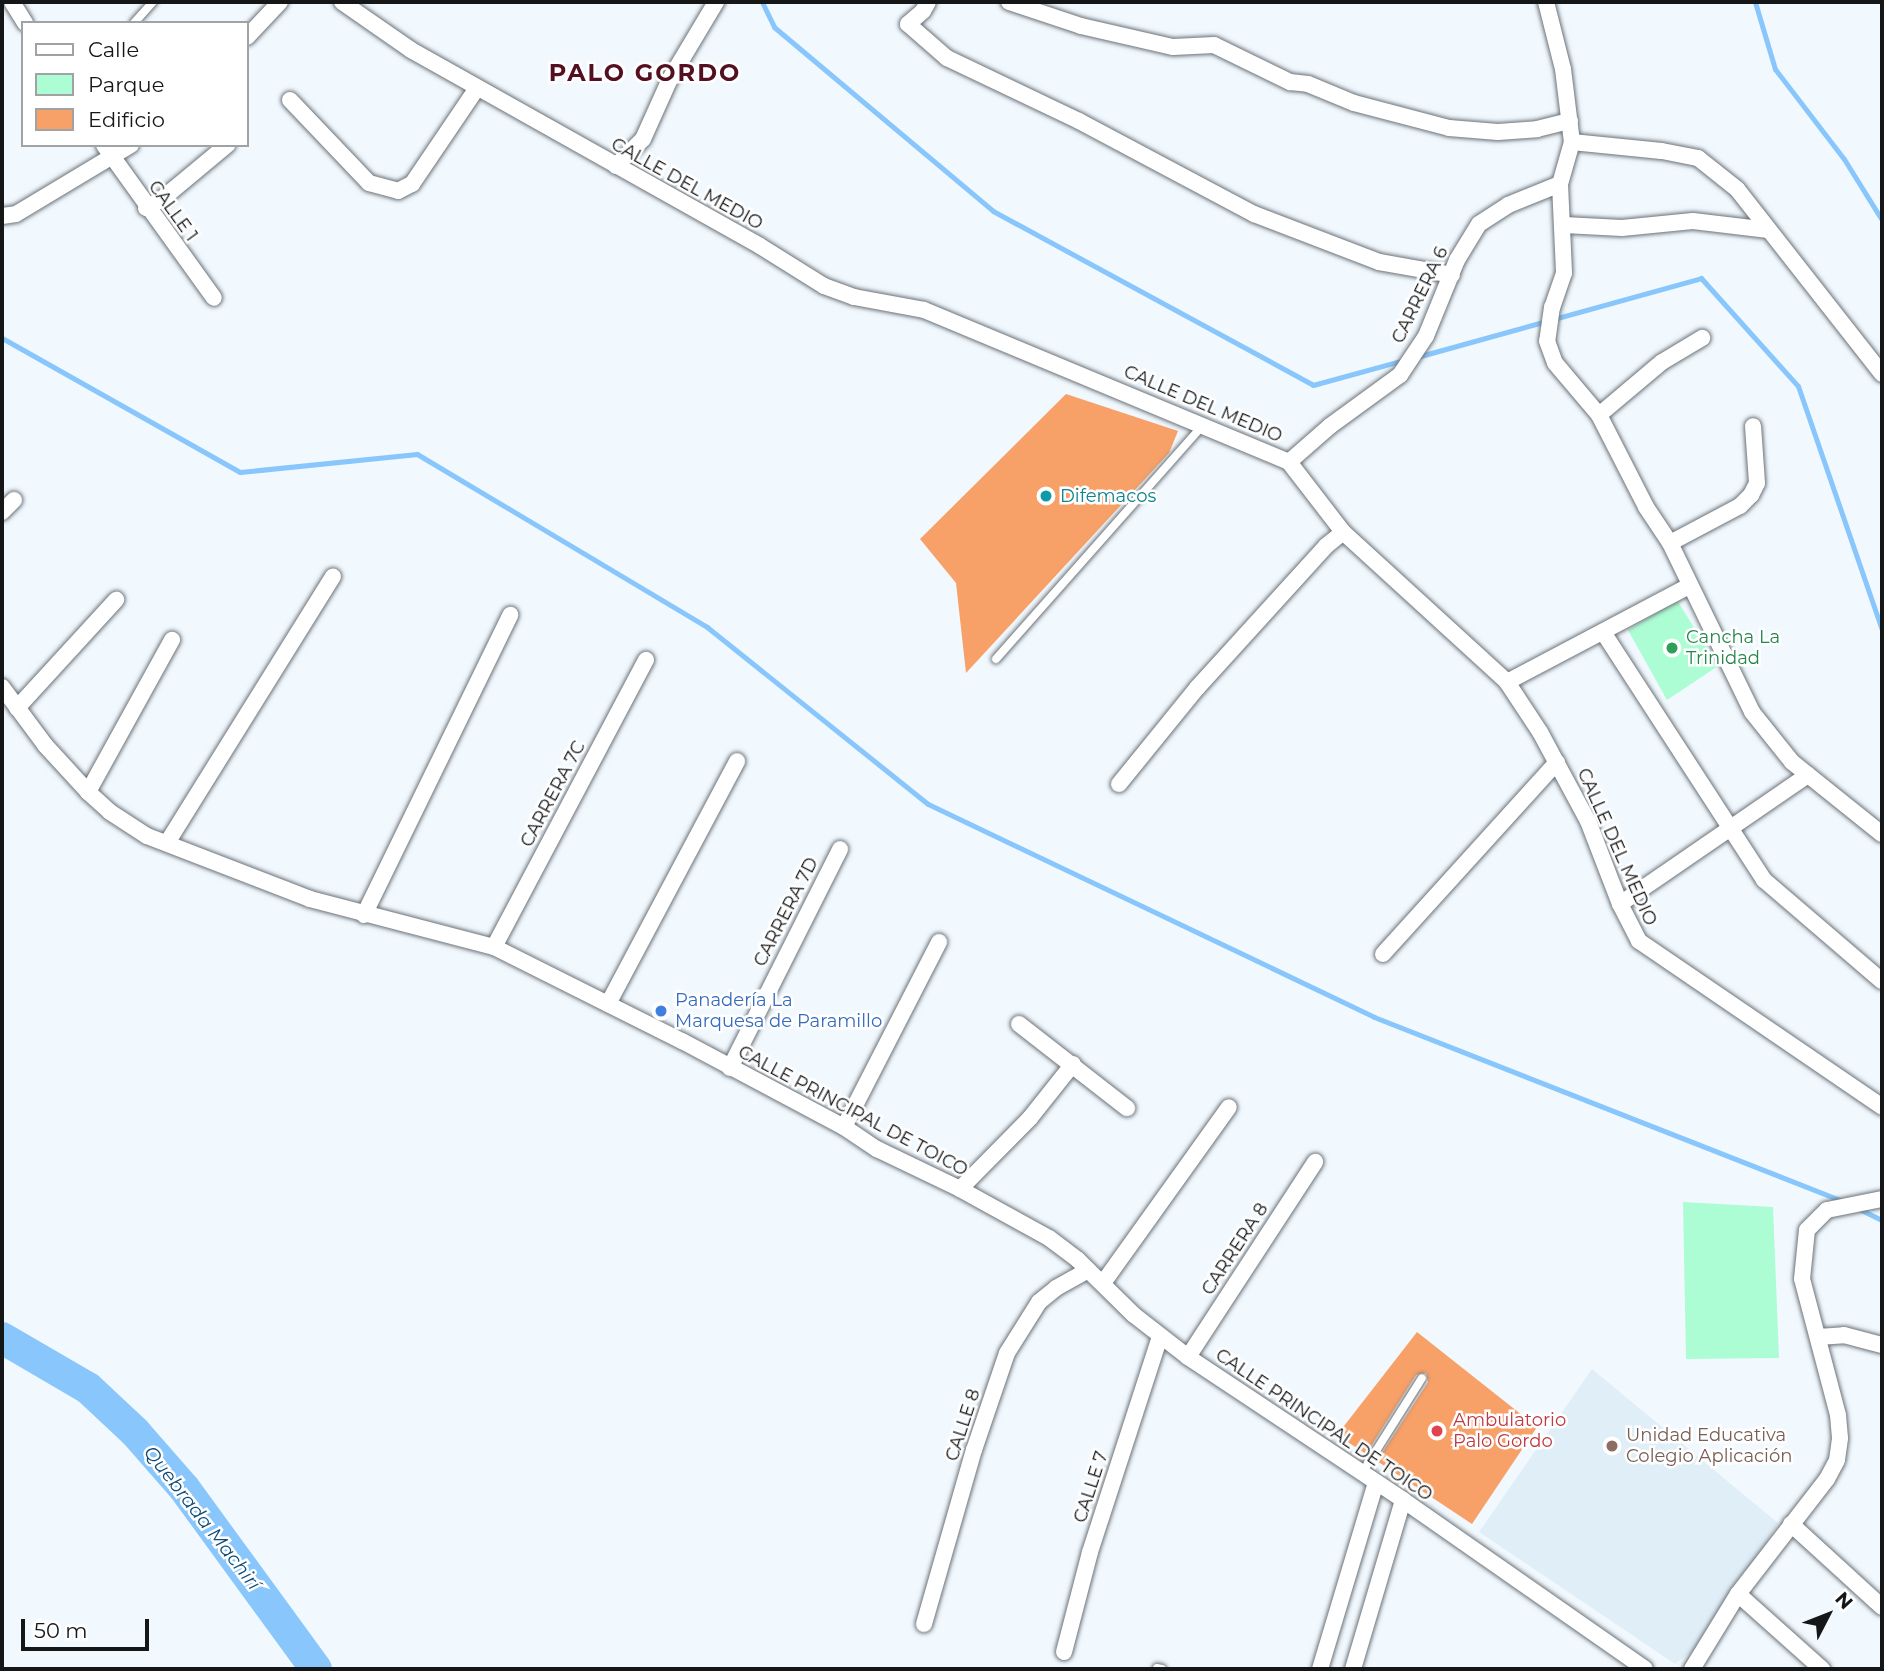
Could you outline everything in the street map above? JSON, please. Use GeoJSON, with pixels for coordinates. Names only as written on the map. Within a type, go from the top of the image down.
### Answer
{"type":"FeatureCollection","features":[{"type":"Feature","properties":{"kind":"street"},"geometry":{"type":"LineString","coordinates":[[12,2],[24,21]]}},
{"type":"Feature","properties":{"kind":"street"},"geometry":{"type":"LineString","coordinates":[[248,36],[280,2]]}},
{"type":"Feature","properties":{"kind":"street","name":"CALLE DEL MEDIO"},"geometry":{"type":"LineString","coordinates":[[342,2],[411,50],[760,246],[824,286],[854,297],[924,310],[1289,462],[1343,532],[1507,682],[1557,762],[1588,821],[1620,904],[1639,941],[1882,1107]]}},
{"type":"Feature","properties":{"kind":"street"},"geometry":{"type":"LineString","coordinates":[[616,166],[643,139],[670,79],[716,2]]}},
{"type":"Feature","properties":{"kind":"street"},"geometry":{"type":"LineString","coordinates":[[928,2],[923,11],[908,24],[947,58],[1079,121],[1254,214],[1379,262],[1452,275]]}},
{"type":"Feature","properties":{"kind":"street"},"geometry":{"type":"LineString","coordinates":[[1009,2],[1081,26],[1173,47],[1214,45],[1290,82],[1308,84],[1354,103],[1449,128],[1498,132],[1536,129],[1570,121]]}},
{"type":"Feature","properties":{"kind":"street"},"geometry":{"type":"LineString","coordinates":[[1546,2],[1557,39],[1572,142],[1560,184],[1564,225],[1564,273],[1552,307],[1547,341],[1555,363],[1599,415],[1646,507],[1670,543],[1752,712],[1772,740],[1808,775],[1882,834]]}},
{"type":"Feature","properties":{"kind":"street"},"geometry":{"type":"LineString","coordinates":[[290,100],[369,183],[398,191],[412,184],[477,88]]}},
{"type":"Feature","properties":{"kind":"street"},"geometry":{"type":"LineString","coordinates":[[1572,142],[1662,151],[1698,158],[1737,189],[1882,374]]}},
{"type":"Feature","properties":{"kind":"street"},"geometry":{"type":"LineString","coordinates":[[146,208],[162,199],[225,147]]}},
{"type":"Feature","properties":{"kind":"street"},"geometry":{"type":"LineString","coordinates":[[2,215],[16,214],[108,152]]}},
{"type":"Feature","properties":{"kind":"street","name":"CALLE 1"},"geometry":{"type":"LineString","coordinates":[[108,152],[146,208],[214,298]]}},
{"type":"Feature","properties":{"kind":"street","name":"CARRERA 6"},"geometry":{"type":"LineString","coordinates":[[1289,462],[1330,426],[1400,375],[1426,336],[1457,260],[1479,224],[1508,205],[1560,184]]}},
{"type":"Feature","properties":{"kind":"street"},"geometry":{"type":"LineString","coordinates":[[1564,225],[1622,228],[1693,220],[1768,230]]}},
{"type":"Feature","properties":{"kind":"street"},"geometry":{"type":"LineString","coordinates":[[1599,415],[1662,362],[1702,338]]}},
{"type":"Feature","properties":{"kind":"street"},"geometry":{"type":"LineString","coordinates":[[1670,543],[1740,506],[1751,495],[1757,483],[1753,426]]}},
{"type":"Feature","properties":{"kind":"street"},"geometry":{"type":"LineString","coordinates":[[2,512],[14,500]]}},
{"type":"Feature","properties":{"kind":"street"},"geometry":{"type":"LineString","coordinates":[[1119,784],[1197,688],[1326,546],[1343,532]]}},
{"type":"Feature","properties":{"kind":"street"},"geometry":{"type":"LineString","coordinates":[[167,843],[333,576]]}},
{"type":"Feature","properties":{"kind":"street"},"geometry":{"type":"LineString","coordinates":[[1507,682],[1689,586]]}},
{"type":"Feature","properties":{"kind":"street"},"geometry":{"type":"LineString","coordinates":[[17,708],[116,600]]}},
{"type":"Feature","properties":{"kind":"street"},"geometry":{"type":"LineString","coordinates":[[365,915],[510,615]]}},
{"type":"Feature","properties":{"kind":"street"},"geometry":{"type":"LineString","coordinates":[[1603,632],[1729,831],[1764,880],[1882,981]]}},
{"type":"Feature","properties":{"kind":"street"},"geometry":{"type":"LineString","coordinates":[[88,792],[172,640]]}},
{"type":"Feature","properties":{"kind":"street","name":"CARRERA 7C"},"geometry":{"type":"LineString","coordinates":[[494,947],[646,660]]}},
{"type":"Feature","properties":{"kind":"street","name":"CALLE PRINCIPAL DE TOICO"},"geometry":{"type":"LineString","coordinates":[[2,687],[45,745],[88,792],[138,830],[310,899],[494,947],[844,1127],[877,1149],[960,1189],[1049,1238],[1160,1336],[1188,1357],[1403,1500],[1645,1669]]}},
{"type":"Feature","properties":{"kind":"street"},"geometry":{"type":"LineString","coordinates":[[608,1004],[737,761]]}},
{"type":"Feature","properties":{"kind":"street"},"geometry":{"type":"LineString","coordinates":[[1383,954],[1557,762]]}},
{"type":"Feature","properties":{"kind":"street"},"geometry":{"type":"LineString","coordinates":[[1620,904],[1808,775]]}},
{"type":"Feature","properties":{"kind":"street","name":"CARRERA 7D"},"geometry":{"type":"LineString","coordinates":[[730,1068],[840,849]]}},
{"type":"Feature","properties":{"kind":"street"},"geometry":{"type":"LineString","coordinates":[[844,1127],[940,942]]}},
{"type":"Feature","properties":{"kind":"street"},"geometry":{"type":"LineString","coordinates":[[1019,1024],[1127,1108]]}},
{"type":"Feature","properties":{"kind":"street"},"geometry":{"type":"LineString","coordinates":[[960,1189],[1030,1118],[1073,1064]]}},
{"type":"Feature","properties":{"kind":"street"},"geometry":{"type":"LineString","coordinates":[[1103,1283],[1229,1107]]}},
{"type":"Feature","properties":{"kind":"street","name":"CARRERA 8"},"geometry":{"type":"LineString","coordinates":[[1188,1357],[1315,1162]]}},
{"type":"Feature","properties":{"kind":"street"},"geometry":{"type":"LineString","coordinates":[[1692,1669],[1738,1594],[1827,1479],[1839,1449],[1838,1415],[1802,1279],[1807,1230],[1826,1210],[1882,1199]]}},
{"type":"Feature","properties":{"kind":"street","name":"CALLE 8"},"geometry":{"type":"LineString","coordinates":[[924,1624],[974,1450],[1007,1353],[1039,1302],[1056,1288],[1088,1270]]}},
{"type":"Feature","properties":{"kind":"street"},"geometry":{"type":"LineString","coordinates":[[1818,1337],[1844,1335],[1882,1345]]}},
{"type":"Feature","properties":{"kind":"street","name":"CALLE 7"},"geometry":{"type":"LineString","coordinates":[[1063,1652],[1090,1552],[1160,1336]]}},
{"type":"Feature","properties":{"kind":"street"},"geometry":{"type":"LineString","coordinates":[[1320,1669],[1369,1478]]}},
{"type":"Feature","properties":{"kind":"street"},"geometry":{"type":"LineString","coordinates":[[1353,1669],[1403,1500]]}},
{"type":"Feature","properties":{"kind":"street"},"geometry":{"type":"LineString","coordinates":[[1791,1524],[1882,1607]]}},
{"type":"Feature","properties":{"kind":"street"},"geometry":{"type":"LineString","coordinates":[[1738,1594],[1822,1669]]}},
{"type":"Feature","properties":{"kind":"lane"},"geometry":{"type":"LineString","coordinates":[[136,21],[152,2]]}},
{"type":"Feature","properties":{"kind":"lane"},"geometry":{"type":"LineString","coordinates":[[996,659],[1203,425]]}},
{"type":"Feature","properties":{"kind":"lane"},"geometry":{"type":"LineString","coordinates":[[1369,1478],[1422,1378]]}},
{"type":"Feature","properties":{"kind":"shaded area","name":"Unidad Educativa Colegio Aplicación"},"geometry":{"type":"Polygon","coordinates":[[[1592,1369],[1778,1523],[1707,1641],[1675,1664],[1479,1532],[1592,1369]]]}},
{"type":"Feature","properties":{"kind":"green space","name":"Cancha La Trinidad"},"geometry":{"type":"Polygon","coordinates":[[[1677,600],[1718,666],[1667,700],[1628,630],[1677,600]]]}},
{"type":"Feature","properties":{"kind":"green space"},"geometry":{"type":"Polygon","coordinates":[[[1683,1202],[1773,1207],[1779,1358],[1686,1359],[1683,1202]]]}},
{"type":"Feature","properties":{"kind":"building","name":"Difemacos"},"geometry":{"type":"Polygon","coordinates":[[[1066,394],[1178,431],[1169,453],[966,673],[956,583],[920,539],[1066,394]]]}},
{"type":"Feature","properties":{"kind":"building","name":"Ambulatorio Palo Gordo"},"geometry":{"type":"Polygon","coordinates":[[[1417,1332],[1537,1427],[1472,1524],[1377,1461],[1428,1382],[1426,1373],[1416,1375],[1366,1454],[1337,1435],[1417,1332]]]}},
{"type":"Feature","properties":{"kind":"waterway"},"geometry":{"type":"LineString","coordinates":[[762,2],[774,27],[993,211],[1313,385],[1404,360]]}},
{"type":"Feature","properties":{"kind":"waterway"},"geometry":{"type":"LineString","coordinates":[[1755,2],[1775,69],[1844,159],[1882,220]]}},
{"type":"Feature","properties":{"kind":"waterway"},"geometry":{"type":"LineString","coordinates":[[1417,357],[1701,278],[1798,386],[1882,630]]}},
{"type":"Feature","properties":{"kind":"waterway"},"geometry":{"type":"LineString","coordinates":[[2,338],[240,472],[417,454],[707,627],[928,804],[1374,1017],[1845,1202]]}},
{"type":"Feature","properties":{"kind":"waterway"},"geometry":{"type":"LineString","coordinates":[[1857,1208],[1882,1220]]}},
{"type":"Feature","properties":{"kind":"waterway","name":"Quebrada Machirí"},"geometry":{"type":"LineString","coordinates":[[2,1338],[88,1388],[135,1432],[184,1488],[316,1669]]}},
{"type":"Feature","properties":{"kind":"place","name":"Difemacos"},"geometry":{"type":"Point","coordinates":[1046,496]}},
{"type":"Feature","properties":{"kind":"place","name":"Cancha La Trinidad"},"geometry":{"type":"Point","coordinates":[1672,648]}},
{"type":"Feature","properties":{"kind":"place","name":"Panadería La Marquesa de Paramillo"},"geometry":{"type":"Point","coordinates":[661,1011]}},
{"type":"Feature","properties":{"kind":"place","name":"Ambulatorio Palo Gordo"},"geometry":{"type":"Point","coordinates":[1437,1431]}},
{"type":"Feature","properties":{"kind":"place","name":"Unidad Educativa Colegio Aplicación"},"geometry":{"type":"Point","coordinates":[1612,1446]}},
{"type":"Feature","properties":{"kind":"district","name":"PALO GORDO"},"geometry":{"type":"Point","coordinates":[645,73]}}]}
